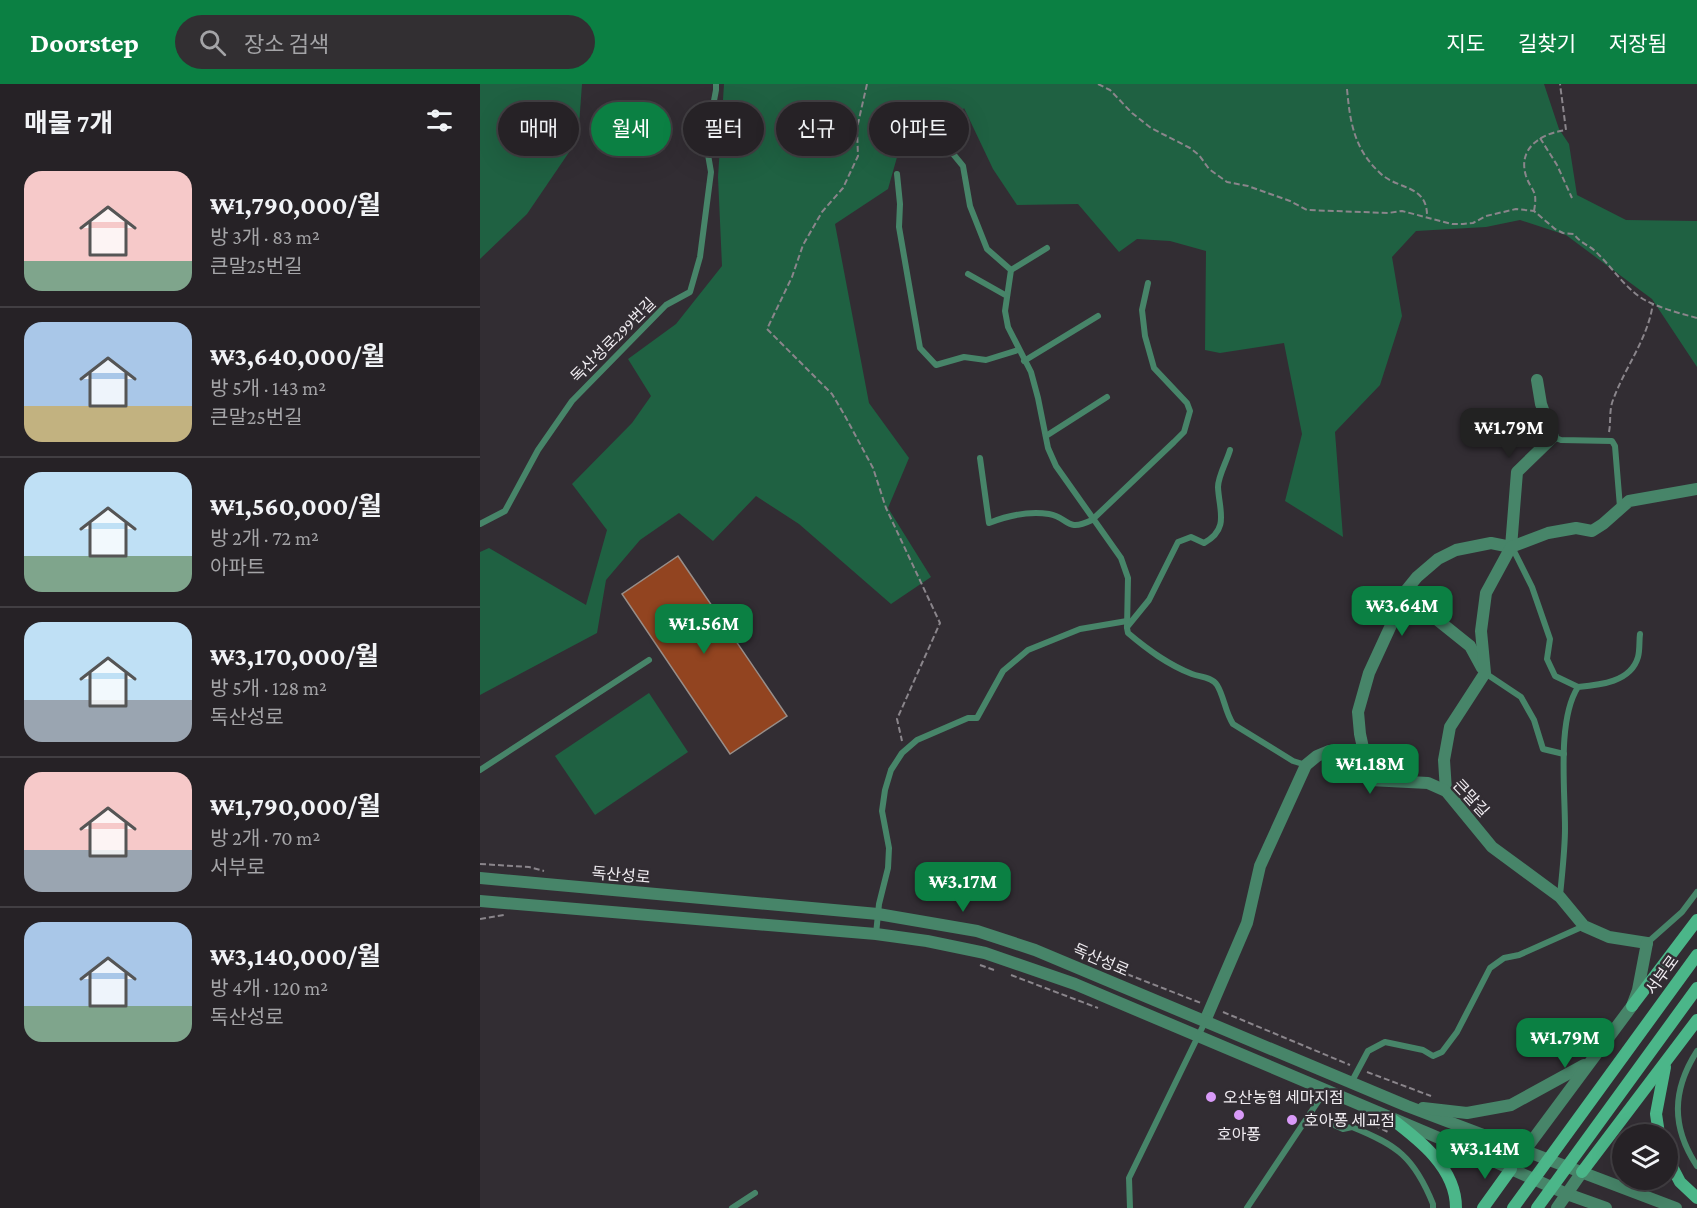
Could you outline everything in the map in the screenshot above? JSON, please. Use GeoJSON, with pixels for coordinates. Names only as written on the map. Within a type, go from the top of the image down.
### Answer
{"type":"FeatureCollection","features":[{"type":"Feature","properties":{"kind":"main road"},"geometry":{"type":"LineString","coordinates":[[1632,1006],[1697,920]]}},
{"type":"Feature","properties":{"kind":"main road","name":"서부로"},"geometry":{"type":"LineString","coordinates":[[1512,1208],[1697,955]]}},
{"type":"Feature","properties":{"kind":"main road"},"geometry":{"type":"LineString","coordinates":[[1537,1208],[1697,988]]}},
{"type":"Feature","properties":{"kind":"main road"},"geometry":{"type":"LineString","coordinates":[[1582,1172],[1697,1020]]}},
{"type":"Feature","properties":{"kind":"main road"},"geometry":{"type":"LineString","coordinates":[[1658,1124],[1656,1114],[1665,1064]]}},
{"type":"Feature","properties":{"kind":"main road"},"geometry":{"type":"LineString","coordinates":[[1389,1117],[1423,1143],[1443,1168],[1453,1188],[1456,1208]]}},
{"type":"Feature","properties":{"kind":"main road"},"geometry":{"type":"LineString","coordinates":[[1483,1208],[1511,1169]]}},
{"type":"Feature","properties":{"kind":"main road"},"geometry":{"type":"LineString","coordinates":[[1678,1178],[1697,1198]]}},
{"type":"Feature","properties":{"kind":"street"},"geometry":{"type":"LineString","coordinates":[[1446,791],[1444,760],[1450,727],[1485,673],[1481,631],[1486,593],[1511,547],[1517,472],[1553,437],[1541,404],[1537,380]]}},
{"type":"Feature","properties":{"kind":"street"},"geometry":{"type":"LineString","coordinates":[[1370,780],[1360,734],[1358,712],[1369,673],[1404,593],[1417,577],[1438,559],[1456,550],[1491,543],[1511,547],[1548,533],[1576,528],[1592,531],[1629,501],[1697,489]]}},
{"type":"Feature","properties":{"kind":"street"},"geometry":{"type":"LineString","coordinates":[[1404,593],[1470,646],[1485,673]]}},
{"type":"Feature","properties":{"kind":"street"},"geometry":{"type":"LineString","coordinates":[[1205,1021],[1247,923],[1260,866],[1306,765],[1317,756],[1329,751],[1370,780]]}},
{"type":"Feature","properties":{"kind":"street","name":"큰말길"},"geometry":{"type":"LineString","coordinates":[[1370,780],[1428,783],[1446,791],[1492,847],[1560,897],[1584,926],[1609,937],[1647,943]]}},
{"type":"Feature","properties":{"kind":"street","name":"독산성로"},"geometry":{"type":"LineString","coordinates":[[480,878],[878,914],[977,931],[1035,950],[1407,1106],[1676,1208]]}},
{"type":"Feature","properties":{"kind":"street","name":"독산성로"},"geometry":{"type":"LineString","coordinates":[[480,901],[876,934],[927,941],[985,953],[1075,984],[1566,1194],[1606,1208]]}},
{"type":"Feature","properties":{"kind":"street"},"geometry":{"type":"LineString","coordinates":[[1511,1169],[1588,1062],[1632,1006],[1640,982],[1647,943]]}},
{"type":"Feature","properties":{"kind":"street"},"geometry":{"type":"LineString","coordinates":[[1407,1106],[1467,1113],[1512,1105],[1588,1062]]}},
{"type":"Feature","properties":{"kind":"street"},"geometry":{"type":"LineString","coordinates":[[1557,1208],[1582,1172]]}},
{"type":"Feature","properties":{"kind":"lane","name":"독산성로299번길"},"geometry":{"type":"LineString","coordinates":[[480,524],[504,512],[538,450],[572,401],[666,305],[690,292],[700,257],[711,172],[706,143],[716,84]]}},
{"type":"Feature","properties":{"kind":"lane"},"geometry":{"type":"LineString","coordinates":[[955,156],[963,166],[970,206],[987,249],[1011,270]]}},
{"type":"Feature","properties":{"kind":"lane"},"geometry":{"type":"LineString","coordinates":[[897,174],[900,204],[899,227],[920,348],[936,365],[964,357],[986,360],[1018,351]]}},
{"type":"Feature","properties":{"kind":"lane"},"geometry":{"type":"LineString","coordinates":[[1047,248],[1011,270],[1005,311],[1008,327],[1018,351],[1031,372],[1048,448],[1056,466],[1120,558],[1128,578],[1128,633],[1152,654],[1192,674],[1209,678],[1217,685],[1227,715],[1233,724],[1293,761],[1306,765]]}},
{"type":"Feature","properties":{"kind":"lane"},"geometry":{"type":"LineString","coordinates":[[968,274],[1006,296]]}},
{"type":"Feature","properties":{"kind":"lane"},"geometry":{"type":"LineString","coordinates":[[980,458],[989,523],[1007,516],[1030,512],[1053,514],[1067,524],[1081,525],[1092,520],[1184,432],[1190,411],[1187,403],[1154,368],[1144,336],[1142,310],[1148,283]]}},
{"type":"Feature","properties":{"kind":"lane"},"geometry":{"type":"LineString","coordinates":[[1024,360],[1098,316]]}},
{"type":"Feature","properties":{"kind":"lane"},"geometry":{"type":"LineString","coordinates":[[1046,436],[1107,397]]}},
{"type":"Feature","properties":{"kind":"lane"},"geometry":{"type":"LineString","coordinates":[[1553,437],[1561,441],[1612,441],[1615,446],[1620,507]]}},
{"type":"Feature","properties":{"kind":"lane"},"geometry":{"type":"LineString","coordinates":[[876,934],[888,868],[889,849],[882,811],[885,790],[891,770],[904,751],[917,740],[948,726],[968,718],[978,718],[1003,671],[1028,650],[1080,629],[1127,624],[1149,600],[1178,542],[1191,537],[1204,543],[1216,532],[1221,522],[1218,485],[1230,450]]}},
{"type":"Feature","properties":{"kind":"lane"},"geometry":{"type":"LineString","coordinates":[[1511,547],[1532,587],[1550,639],[1548,659],[1555,676],[1578,687],[1614,681],[1632,669],[1638,657],[1640,634]]}},
{"type":"Feature","properties":{"kind":"lane"},"geometry":{"type":"LineString","coordinates":[[1362,602],[1404,593]]}},
{"type":"Feature","properties":{"kind":"lane"},"geometry":{"type":"LineString","coordinates":[[480,771],[649,660]]}},
{"type":"Feature","properties":{"kind":"lane"},"geometry":{"type":"LineString","coordinates":[[1485,673],[1521,697],[1534,720],[1543,749],[1564,754]]}},
{"type":"Feature","properties":{"kind":"lane"},"geometry":{"type":"LineString","coordinates":[[1560,897],[1566,830],[1564,754],[1572,698],[1578,687]]}},
{"type":"Feature","properties":{"kind":"lane"},"geometry":{"type":"LineString","coordinates":[[1647,943],[1682,912],[1697,892]]}},
{"type":"Feature","properties":{"kind":"lane"},"geometry":{"type":"LineString","coordinates":[[1351,1083],[1368,1051],[1385,1042],[1423,1050],[1433,1056],[1442,1053],[1457,1032],[1490,968],[1504,958],[1519,955],[1584,926]]}},
{"type":"Feature","properties":{"kind":"lane"},"geometry":{"type":"LineString","coordinates":[[1130,1208],[1129,1178],[1205,1021]]}},
{"type":"Feature","properties":{"kind":"lane"},"geometry":{"type":"LineString","coordinates":[[1697,1051],[1680,1086],[1678,1110],[1686,1150],[1697,1166]]}},
{"type":"Feature","properties":{"kind":"lane"},"geometry":{"type":"LineString","coordinates":[[1247,1208],[1326,1090]]}},
{"type":"Feature","properties":{"kind":"lane"},"geometry":{"type":"LineString","coordinates":[[1310,1114],[1343,1129],[1352,1127],[1392,1145],[1421,1175],[1434,1204],[1433,1208]]}},
{"type":"Feature","properties":{"kind":"lane"},"geometry":{"type":"LineString","coordinates":[[732,1208],[754,1193]]}},
{"type":"Feature","properties":{"kind":"path"},"geometry":{"type":"LineString","coordinates":[[867,84],[857,128],[858,156],[843,188],[822,212],[803,245],[792,277],[767,329],[824,387],[845,416],[873,468],[886,508],[940,623],[897,719],[904,751]]}},
{"type":"Feature","properties":{"kind":"path"},"geometry":{"type":"LineString","coordinates":[[1098,84],[1110,90],[1132,113],[1152,128],[1191,148],[1209,170],[1227,182],[1248,186],[1290,201],[1307,210],[1402,212],[1452,224],[1473,223],[1486,216],[1516,209],[1534,211],[1555,228],[1574,234],[1580,242],[1592,248],[1632,290],[1653,303],[1697,318]]}},
{"type":"Feature","properties":{"kind":"path"},"geometry":{"type":"LineString","coordinates":[[1534,211],[1535,191],[1525,168],[1528,152],[1540,138],[1566,130],[1560,84]]}},
{"type":"Feature","properties":{"kind":"path"},"geometry":{"type":"LineString","coordinates":[[1347,89],[1352,129],[1359,147],[1381,175],[1423,197],[1427,217]]}},
{"type":"Feature","properties":{"kind":"path"},"geometry":{"type":"LineString","coordinates":[[1540,138],[1557,165],[1572,198]]}},
{"type":"Feature","properties":{"kind":"path"},"geometry":{"type":"LineString","coordinates":[[1605,441],[1611,422],[1613,399],[1645,333],[1653,303]]}},
{"type":"Feature","properties":{"kind":"path"},"geometry":{"type":"LineString","coordinates":[[480,920],[508,915]]}},
{"type":"Feature","properties":{"kind":"path"},"geometry":{"type":"LineString","coordinates":[[979,965],[999,971]]}},
{"type":"Feature","properties":{"kind":"path"},"geometry":{"type":"LineString","coordinates":[[1009,975],[1105,1010]]}},
{"type":"Feature","properties":{"kind":"path"},"geometry":{"type":"LineString","coordinates":[[1358,1118],[1399,1138]]}},
{"type":"Feature","properties":{"kind":"green space"},"geometry":{"type":"Polygon","coordinates":[[[480,84],[582,84],[579,125],[579,102],[498,102],[498,156],[566,156],[527,214],[480,259],[480,84]]]}},
{"type":"Feature","properties":{"kind":"green space"},"geometry":{"type":"Polygon","coordinates":[[[724,84],[1544,84],[1559,129],[1569,144],[1577,195],[1626,220],[1697,221],[1697,367],[1652,299],[1566,235],[1520,220],[1486,227],[1416,231],[1392,257],[1402,316],[1380,385],[1335,432],[1343,537],[1285,501],[1302,434],[1284,343],[1220,353],[1205,350],[1206,251],[1170,241],[1137,239],[1119,252],[1078,204],[1017,205],[993,169],[969,119],[969,102],[869,102],[869,156],[897,156],[888,189],[835,224],[869,403],[909,458],[888,508],[931,577],[891,604],[799,524],[756,496],[713,541],[679,513],[640,540],[606,580],[597,633],[480,695],[480,552],[489,548],[586,605],[607,530],[572,484],[632,423],[651,396],[628,359],[676,324],[722,266],[718,177],[719,156],[764,156],[764,102],[723,102],[724,84]]]}},
{"type":"Feature","properties":{"kind":"green space"},"geometry":{"type":"Polygon","coordinates":[[[649,693],[688,752],[595,815],[555,756],[649,693]]]}},
{"type":"Feature","properties":{"kind":"building"},"geometry":{"type":"Polygon","coordinates":[[[678,556],[787,716],[730,754],[622,594],[678,556]]]}},
{"type":"Feature","properties":{"kind":"place","name":"오산농협 세마지점"},"geometry":{"type":"Point","coordinates":[1211,1097]}},
{"type":"Feature","properties":{"kind":"place","name":"호아퐁"},"geometry":{"type":"Point","coordinates":[1239,1115]}},
{"type":"Feature","properties":{"kind":"place","name":"호아퐁 세교점"},"geometry":{"type":"Point","coordinates":[1292,1120]}}]}
